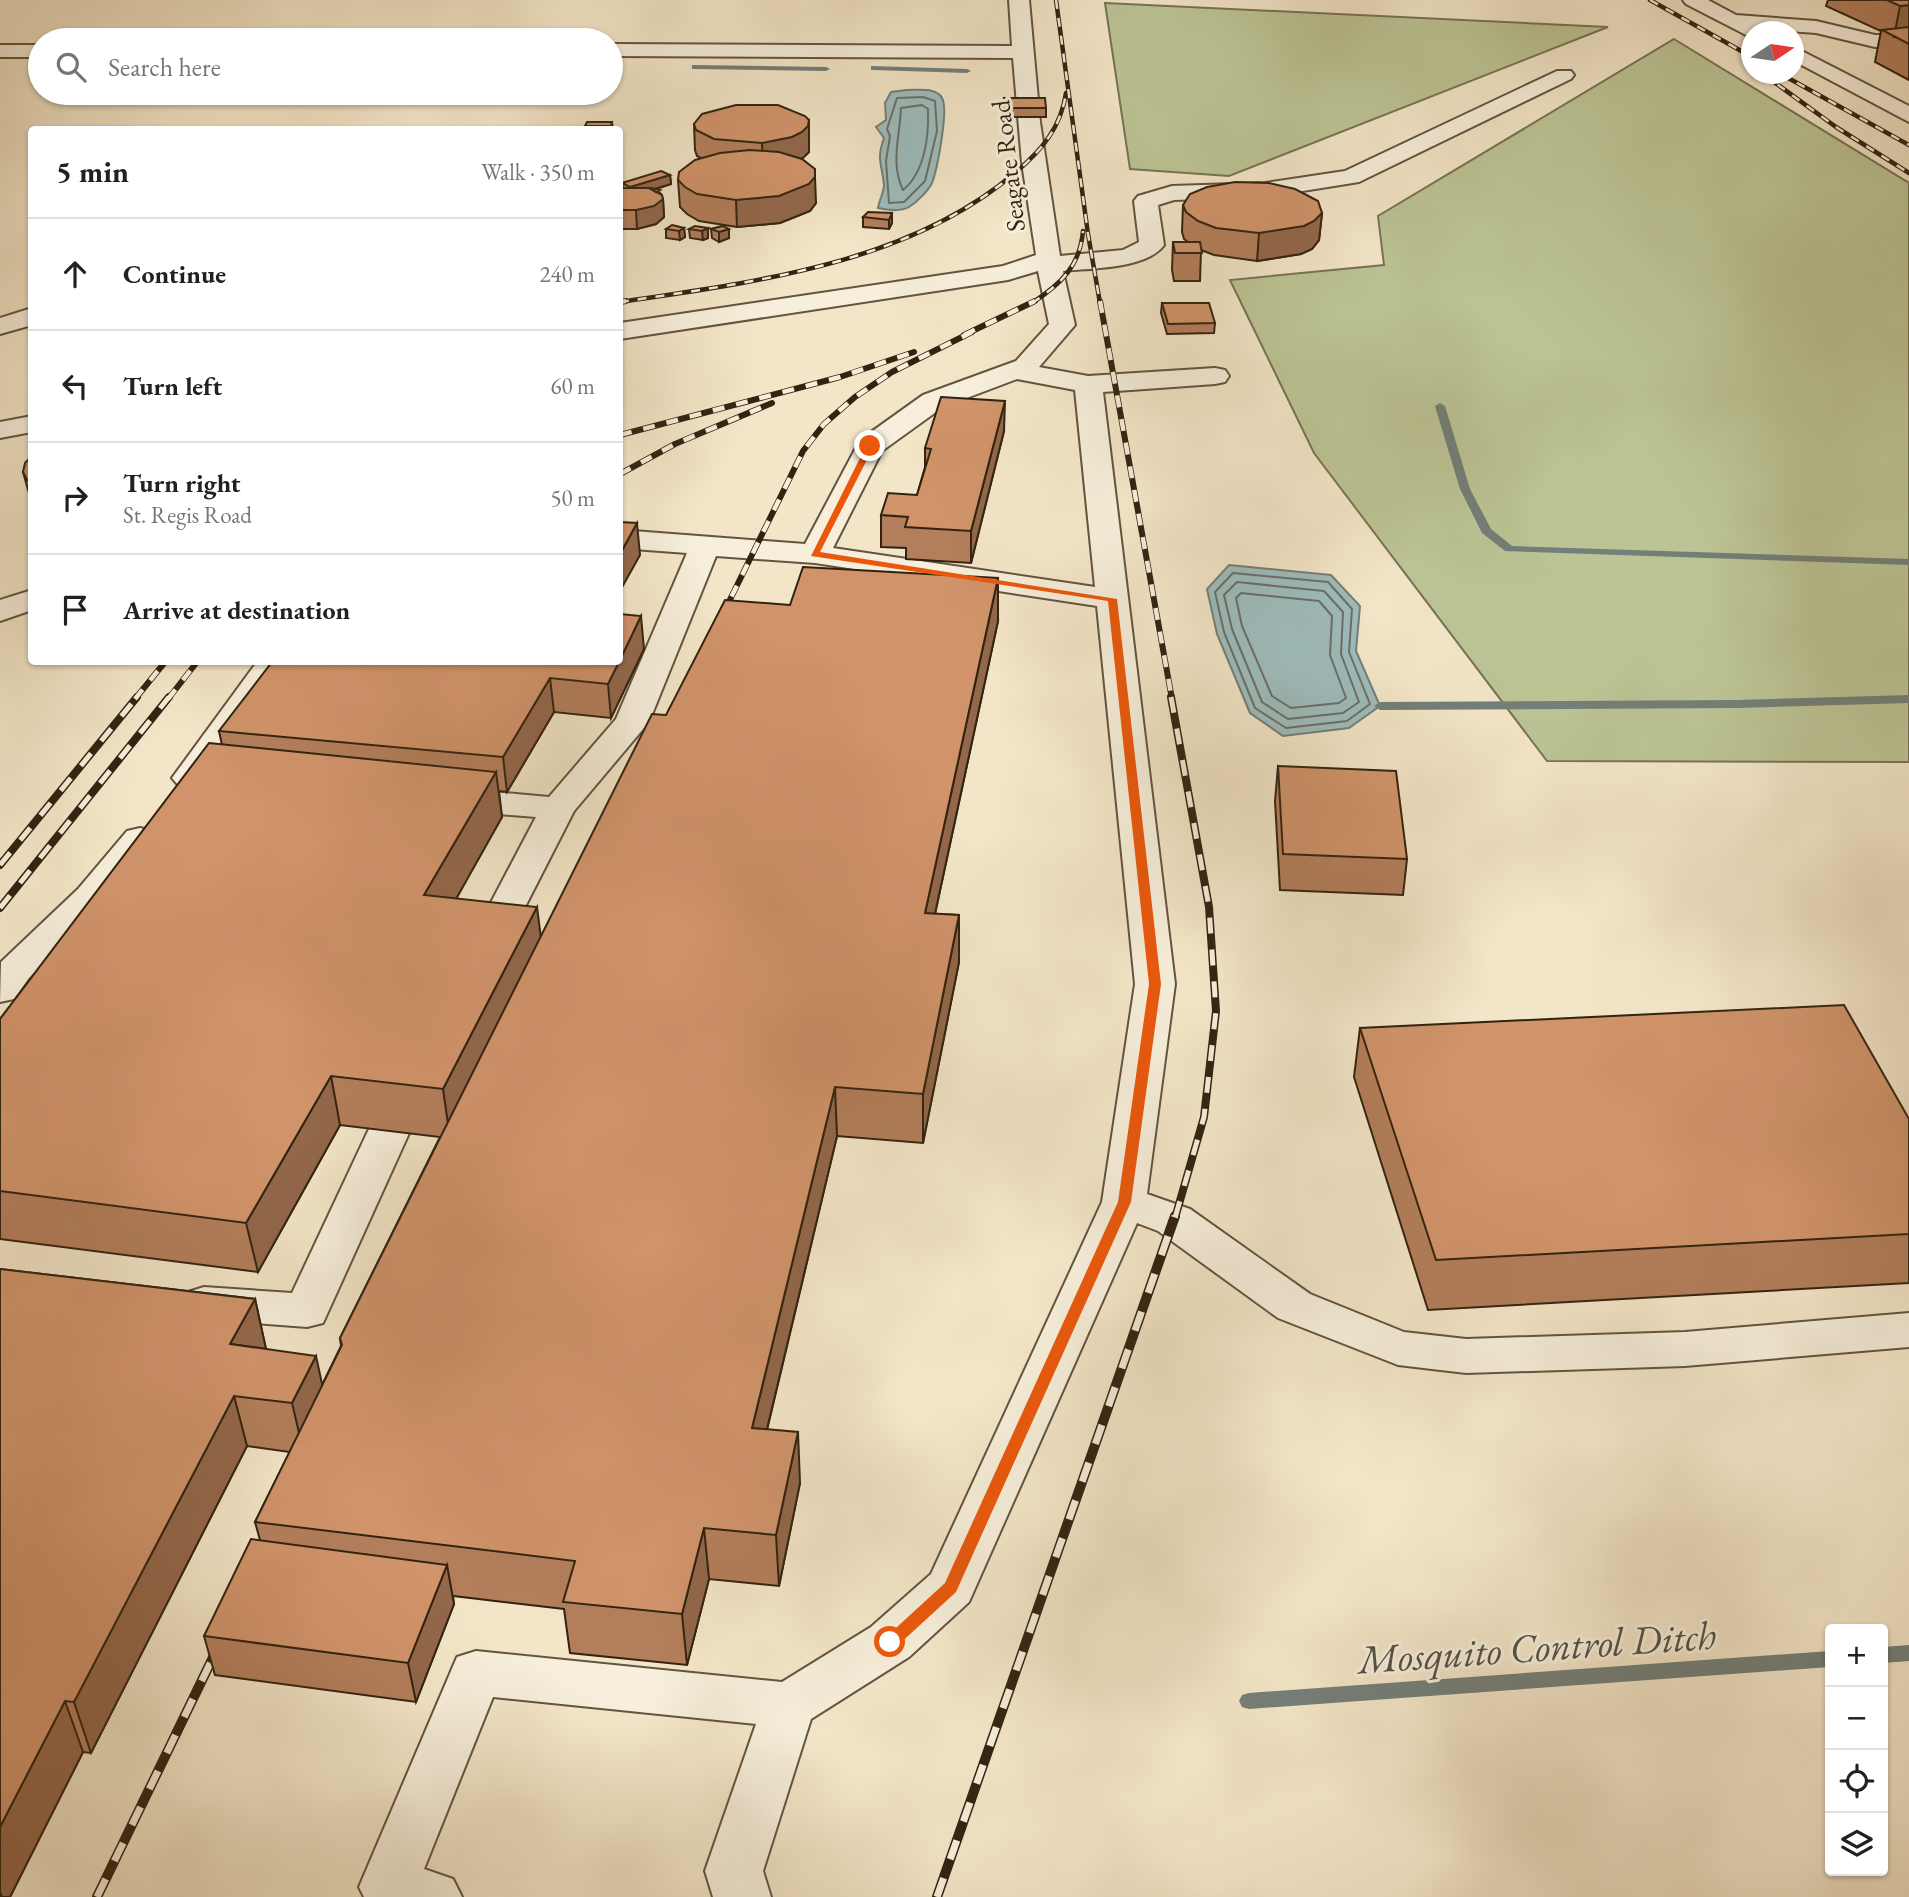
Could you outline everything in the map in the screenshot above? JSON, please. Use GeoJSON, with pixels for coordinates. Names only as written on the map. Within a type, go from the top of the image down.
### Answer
{"type":"FeatureCollection","features":[{"type":"Feature","properties":{"kind":"street","name":"Seagate Road"},"geometry":{"type":"LineString","coordinates":[[1015,371],[1025,367],[1062,325],[1048,262],[1022,52],[1019,0]]}},
{"type":"Feature","properties":{"kind":"street"},"geometry":{"type":"LineString","coordinates":[[1693,0],[1741,25]]}},
{"type":"Feature","properties":{"kind":"street"},"geometry":{"type":"LineString","coordinates":[[1734,21],[1816,27],[1875,41],[1909,41]]}},
{"type":"Feature","properties":{"kind":"street"},"geometry":{"type":"LineString","coordinates":[[623,50],[1022,52]]}},
{"type":"Feature","properties":{"kind":"street"},"geometry":{"type":"LineString","coordinates":[[647,74],[652,50]]}},
{"type":"Feature","properties":{"kind":"street"},"geometry":{"type":"LineString","coordinates":[[0,51],[28,51]]}},
{"type":"Feature","properties":{"kind":"street"},"geometry":{"type":"LineString","coordinates":[[1804,58],[1909,115]]}},
{"type":"Feature","properties":{"kind":"street"},"geometry":{"type":"LineString","coordinates":[[623,331],[1008,273],[1048,262],[1128,257],[1152,245],[1146,201],[1172,193],[1265,190],[1351,177],[1564,75]]}},
{"type":"Feature","properties":{"kind":"street"},"geometry":{"type":"LineString","coordinates":[[0,326],[28,317]]}},
{"type":"Feature","properties":{"kind":"street"},"geometry":{"type":"LineString","coordinates":[[815,554],[870,446],[933,401],[1015,371],[1088,384],[1214,376]]}},
{"type":"Feature","properties":{"kind":"street"},"geometry":{"type":"LineString","coordinates":[[433,1897],[388,1887],[476,1673],[789,1705],[890,1642],[951,1587],[1124,1202],[1155,984],[1088,384]]}},
{"type":"Feature","properties":{"kind":"street"},"geometry":{"type":"LineString","coordinates":[[0,430],[28,425]]}},
{"type":"Feature","properties":{"kind":"street"},"geometry":{"type":"LineString","coordinates":[[623,539],[815,554],[1112,599]]}},
{"type":"Feature","properties":{"kind":"street"},"geometry":{"type":"LineString","coordinates":[[486,948],[558,808],[632,722],[705,546]]}},
{"type":"Feature","properties":{"kind":"street"},"geometry":{"type":"LineString","coordinates":[[0,611],[28,600]]}},
{"type":"Feature","properties":{"kind":"street"},"geometry":{"type":"LineString","coordinates":[[0,990],[16,970],[91,897],[190,778],[271,665]]}},
{"type":"Feature","properties":{"kind":"street"},"geometry":{"type":"LineString","coordinates":[[190,778],[231,782]]}},
{"type":"Feature","properties":{"kind":"street"},"geometry":{"type":"LineString","coordinates":[[422,797],[558,808]]}},
{"type":"Feature","properties":{"kind":"street"},"geometry":{"type":"LineString","coordinates":[[160,1299],[307,1311],[389,1131]]}},
{"type":"Feature","properties":{"kind":"street"},"geometry":{"type":"LineString","coordinates":[[1124,1202],[1174,1220],[1294,1306],[1398,1348],[1466,1356],[1685,1349],[1909,1329]]}},
{"type":"Feature","properties":{"kind":"street"},"geometry":{"type":"LineString","coordinates":[[742,1897],[734,1871],[789,1705]]}},
{"type":"Feature","properties":{"kind":"green space"},"geometry":{"type":"Polygon","coordinates":[[[1105,3],[1608,27],[1229,176],[1130,169],[1105,3]]]}},
{"type":"Feature","properties":{"kind":"green space"},"geometry":{"type":"Polygon","coordinates":[[[1674,39],[1741,80],[1741,84],[1747,84],[1909,183],[1909,762],[1547,761],[1314,453],[1230,280],[1384,265],[1378,216],[1674,39]]]}},
{"type":"Feature","properties":{"kind":"water"},"geometry":{"type":"Polygon","coordinates":[[[891,92],[935,92],[944,104],[934,176],[928,189],[909,207],[898,210],[878,208],[884,188],[880,157],[884,138],[876,127],[886,120],[885,103],[891,92]]]}},
{"type":"Feature","properties":{"kind":"water"},"geometry":{"type":"Polygon","coordinates":[[[1229,565],[1331,575],[1360,606],[1356,651],[1380,706],[1349,728],[1283,736],[1250,713],[1217,634],[1207,589],[1229,565]]]}},
{"type":"Feature","properties":{"kind":"building"},"geometry":{"type":"Polygon","coordinates":[[[1887,0],[1909,0],[1909,5],[1900,6],[1887,0]]]}},
{"type":"Feature","properties":{"kind":"building"},"geometry":{"type":"Polygon","coordinates":[[[1909,27],[1909,44],[1882,30],[1909,27]]]}},
{"type":"Feature","properties":{"kind":"building"},"geometry":{"type":"Polygon","coordinates":[[[1004,98],[1045,98],[1046,108],[1005,108],[1004,98]]]}},
{"type":"Feature","properties":{"kind":"building"},"geometry":{"type":"Polygon","coordinates":[[[736,105],[778,105],[805,116],[809,120],[808,126],[792,137],[762,143],[714,139],[696,130],[694,124],[702,114],[736,105]]]}},
{"type":"Feature","properties":{"kind":"building"},"geometry":{"type":"Polygon","coordinates":[[[587,122],[612,122],[611,126],[585,126],[587,122]]]}},
{"type":"Feature","properties":{"kind":"building"},"geometry":{"type":"Polygon","coordinates":[[[750,150],[779,152],[802,159],[815,169],[815,177],[809,184],[779,196],[736,200],[697,194],[678,180],[679,172],[695,160],[720,153],[750,150]]]}},
{"type":"Feature","properties":{"kind":"building"},"geometry":{"type":"Polygon","coordinates":[[[661,171],[670,175],[630,187],[623,183],[661,171]]]}},
{"type":"Feature","properties":{"kind":"building"},"geometry":{"type":"Polygon","coordinates":[[[1235,182],[1269,183],[1295,189],[1318,201],[1322,213],[1304,226],[1259,233],[1216,228],[1198,221],[1186,212],[1183,205],[1190,194],[1207,187],[1235,182]]]}},
{"type":"Feature","properties":{"kind":"building"},"geometry":{"type":"Polygon","coordinates":[[[623,188],[649,188],[662,195],[663,199],[654,206],[623,210],[623,188]]]}},
{"type":"Feature","properties":{"kind":"building"},"geometry":{"type":"Polygon","coordinates":[[[868,212],[892,213],[889,220],[863,217],[868,212]]]}},
{"type":"Feature","properties":{"kind":"building"},"geometry":{"type":"Polygon","coordinates":[[[672,225],[684,228],[679,231],[666,229],[672,225]]]}},
{"type":"Feature","properties":{"kind":"building"},"geometry":{"type":"Polygon","coordinates":[[[695,226],[708,228],[702,231],[689,229],[695,226]]]}},
{"type":"Feature","properties":{"kind":"building"},"geometry":{"type":"Polygon","coordinates":[[[723,226],[729,229],[719,232],[711,229],[723,226]]]}},
{"type":"Feature","properties":{"kind":"building"},"geometry":{"type":"Polygon","coordinates":[[[1173,242],[1200,242],[1202,253],[1175,253],[1173,242]]]}},
{"type":"Feature","properties":{"kind":"building"},"geometry":{"type":"Polygon","coordinates":[[[1162,303],[1209,303],[1215,323],[1168,324],[1162,303]]]}},
{"type":"Feature","properties":{"kind":"building"},"geometry":{"type":"Polygon","coordinates":[[[941,397],[1005,401],[971,531],[905,527],[908,517],[881,515],[888,493],[917,495],[931,449],[925,448],[941,397]]]}},
{"type":"Feature","properties":{"kind":"building"},"geometry":{"type":"Polygon","coordinates":[[[28,460],[28,480],[23,472],[28,460]]]}},
{"type":"Feature","properties":{"kind":"building"},"geometry":{"type":"Polygon","coordinates":[[[623,522],[637,523],[623,549],[623,522]]]}},
{"type":"Feature","properties":{"kind":"building"},"geometry":{"type":"Polygon","coordinates":[[[803,567],[998,578],[925,913],[959,915],[923,1094],[835,1087],[752,1428],[798,1432],[776,1535],[704,1528],[682,1614],[563,1602],[575,1561],[255,1522],[342,1345],[340,1338],[652,714],[666,715],[725,600],[790,605],[803,567]]]}},
{"type":"Feature","properties":{"kind":"building"},"geometry":{"type":"Polygon","coordinates":[[[623,614],[641,616],[623,654],[623,614]]]}},
{"type":"Feature","properties":{"kind":"building"},"geometry":{"type":"Polygon","coordinates":[[[270,665],[618,665],[608,684],[550,678],[503,757],[219,731],[270,665]]]}},
{"type":"Feature","properties":{"kind":"building"},"geometry":{"type":"Polygon","coordinates":[[[209,743],[496,772],[424,895],[537,907],[443,1089],[331,1076],[246,1223],[0,1191],[0,1019],[209,743]]]}},
{"type":"Feature","properties":{"kind":"building"},"geometry":{"type":"Polygon","coordinates":[[[1278,766],[1396,771],[1407,859],[1283,854],[1278,766]]]}},
{"type":"Feature","properties":{"kind":"building"},"geometry":{"type":"Polygon","coordinates":[[[1844,1005],[1909,1119],[1909,1234],[1436,1260],[1360,1028],[1844,1005]]]}},
{"type":"Feature","properties":{"kind":"building"},"geometry":{"type":"Polygon","coordinates":[[[0,1269],[255,1299],[230,1344],[316,1356],[292,1403],[234,1396],[74,1702],[65,1701],[0,1827],[0,1269]]]}},
{"type":"Feature","properties":{"kind":"building"},"geometry":{"type":"Polygon","coordinates":[[[251,1539],[447,1565],[408,1663],[204,1636],[251,1539]]]}},
{"type":"Feature","properties":{"kind":"waterway"},"geometry":{"type":"LineString","coordinates":[[695,67],[826,69]]}},
{"type":"Feature","properties":{"kind":"waterway"},"geometry":{"type":"LineString","coordinates":[[874,68],[967,71]]}},
{"type":"Feature","properties":{"kind":"waterway"},"geometry":{"type":"LineString","coordinates":[[1440,406],[1465,489],[1486,531],[1509,549],[1909,562]]}},
{"type":"Feature","properties":{"kind":"waterway"},"geometry":{"type":"LineString","coordinates":[[1380,706],[1738,704],[1909,699]]}},
{"type":"Feature","properties":{"kind":"waterway","name":"Mosquito Control Ditch"},"geometry":{"type":"LineString","coordinates":[[1888,1655],[1909,1653]]}},
{"type":"Feature","properties":{"kind":"waterway","name":"Mosquito Control Ditch"},"geometry":{"type":"LineString","coordinates":[[1249,1701],[1825,1659]]}},
{"type":"Feature","properties":{"kind":"railway"},"geometry":{"type":"LineString","coordinates":[[1056,0],[1100,303]]}},
{"type":"Feature","properties":{"kind":"railway"},"geometry":{"type":"LineString","coordinates":[[1650,0],[1741,51]]}},
{"type":"Feature","properties":{"kind":"railway"},"geometry":{"type":"LineString","coordinates":[[1777,84],[1836,127],[1909,173]]}},
{"type":"Feature","properties":{"kind":"railway"},"geometry":{"type":"LineString","coordinates":[[1799,84],[1909,145]]}},
{"type":"Feature","properties":{"kind":"railway"},"geometry":{"type":"LineString","coordinates":[[623,302],[723,286],[828,264],[879,248],[928,228],[974,203],[1025,164],[1055,127],[1066,93]]}},
{"type":"Feature","properties":{"kind":"railway"},"geometry":{"type":"LineString","coordinates":[[1035,301],[1052,289],[1067,273],[1078,254],[1083,231]]}},
{"type":"Feature","properties":{"kind":"railway"},"geometry":{"type":"LineString","coordinates":[[964,335],[1035,301]]}},
{"type":"Feature","properties":{"kind":"railway"},"geometry":{"type":"LineString","coordinates":[[1100,301],[1172,699]]}},
{"type":"Feature","properties":{"kind":"railway"},"geometry":{"type":"LineString","coordinates":[[721,618],[803,451],[824,424],[855,397],[892,372],[972,332]]}},
{"type":"Feature","properties":{"kind":"railway"},"geometry":{"type":"LineString","coordinates":[[623,434],[840,377],[914,352]]}},
{"type":"Feature","properties":{"kind":"railway"},"geometry":{"type":"LineString","coordinates":[[623,472],[675,444],[772,403]]}},
{"type":"Feature","properties":{"kind":"railway"},"geometry":{"type":"LineString","coordinates":[[135,699],[163,665]]}},
{"type":"Feature","properties":{"kind":"railway"},"geometry":{"type":"LineString","coordinates":[[168,699],[195,665]]}},
{"type":"Feature","properties":{"kind":"railway"},"geometry":{"type":"LineString","coordinates":[[0,865],[137,697]]}},
{"type":"Feature","properties":{"kind":"railway"},"geometry":{"type":"LineString","coordinates":[[0,908],[169,697]]}},
{"type":"Feature","properties":{"kind":"railway"},"geometry":{"type":"LineString","coordinates":[[1171,697],[1209,907],[1216,1011],[1204,1117],[1175,1218]]}},
{"type":"Feature","properties":{"kind":"railway"},"geometry":{"type":"LineString","coordinates":[[937,1897],[1175,1216]]}},
{"type":"Feature","properties":{"kind":"railway"},"geometry":{"type":"LineString","coordinates":[[97,1897],[220,1643]]}},
{"type":"Feature","properties":{"kind":"route"},"geometry":{"type":"LineString","coordinates":[[870,446],[815,554],[1112,599],[1155,984],[1124,1202],[951,1587],[890,1642]]}}]}
